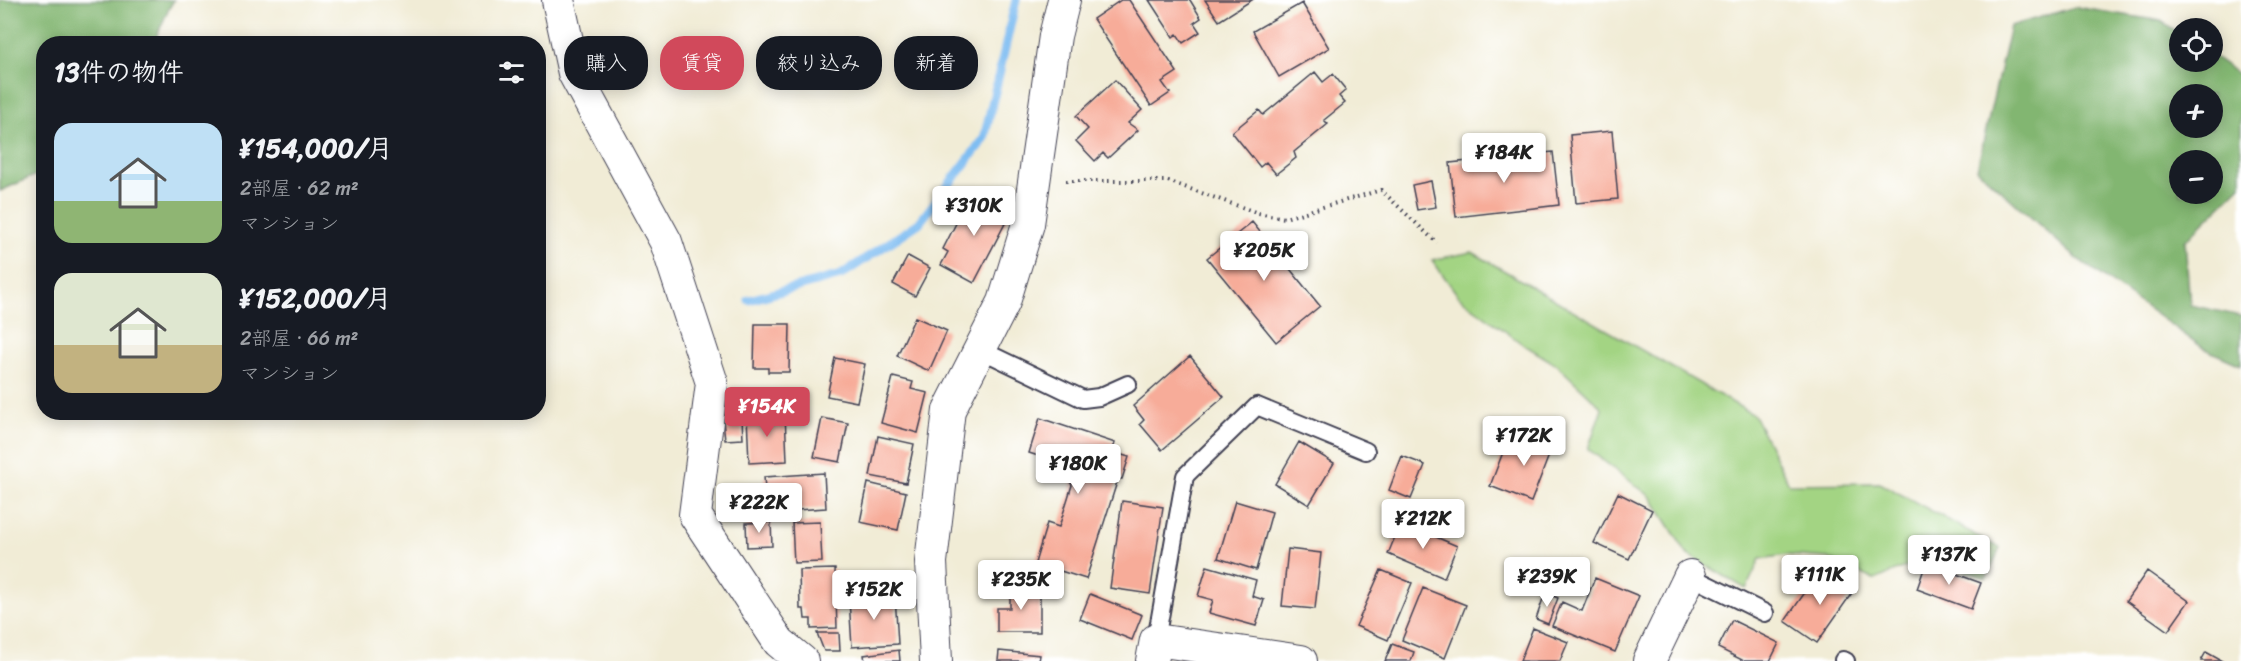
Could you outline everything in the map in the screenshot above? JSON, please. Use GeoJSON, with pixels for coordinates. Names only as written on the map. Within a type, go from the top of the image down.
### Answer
{"type":"FeatureCollection","features":[{"type":"Feature","properties":{"kind":"street"},"geometry":{"type":"LineString","coordinates":[[558,0],[574,73],[666,242],[712,383],[695,515],[779,642],[802,661]]}},
{"type":"Feature","properties":{"kind":"street"},"geometry":{"type":"LineString","coordinates":[[936,661],[931,562],[949,410],[1004,302],[1028,224],[1055,36],[1064,0]]}},
{"type":"Feature","properties":{"kind":"street"},"geometry":{"type":"LineString","coordinates":[[1649,661],[1690,576]]}},
{"type":"Feature","properties":{"kind":"street"},"geometry":{"type":"LineString","coordinates":[[1154,651],[1301,661]]}},
{"type":"Feature","properties":{"kind":"lane"},"geometry":{"type":"LineString","coordinates":[[979,349],[1083,399],[1099,397],[1128,384]]}},
{"type":"Feature","properties":{"kind":"lane"},"geometry":{"type":"LineString","coordinates":[[1154,651],[1185,476],[1257,406],[1366,450]]}},
{"type":"Feature","properties":{"kind":"lane"},"geometry":{"type":"LineString","coordinates":[[1690,576],[1765,613]]}},
{"type":"Feature","properties":{"kind":"path"},"geometry":{"type":"LineString","coordinates":[[1034,181],[1168,181],[1258,213],[1285,218],[1381,190],[1437,243]]}},
{"type":"Feature","properties":{"kind":"green space"},"geometry":{"type":"Polygon","coordinates":[[[0,0],[174,0],[157,36],[36,36],[36,175],[0,191],[0,0]]]}},
{"type":"Feature","properties":{"kind":"green space"},"geometry":{"type":"Polygon","coordinates":[[[2075,7],[2161,21],[2169,26],[2169,72],[2223,72],[2223,63],[2241,76],[2241,186],[2223,204],[2223,150],[2169,150],[2169,204],[2223,204],[2185,241],[2190,305],[2241,316],[2241,365],[2205,349],[2075,257],[1977,169],[2010,26],[2075,7]]]}},
{"type":"Feature","properties":{"kind":"green space"},"geometry":{"type":"Polygon","coordinates":[[[1472,252],[1754,415],[1789,484],[1880,483],[2000,548],[1986,578],[1927,557],[1875,580],[1828,558],[1787,555],[1760,559],[1746,589],[1687,554],[1651,497],[1588,449],[1602,408],[1557,365],[1521,343],[1459,297],[1432,260],[1472,252]]]}},
{"type":"Feature","properties":{"kind":"building"},"geometry":{"type":"Polygon","coordinates":[[[1121,0],[1129,0],[1177,72],[1162,82],[1170,93],[1151,106],[1093,19],[1121,0]]]}},
{"type":"Feature","properties":{"kind":"building"},"geometry":{"type":"Polygon","coordinates":[[[1149,0],[1190,0],[1201,18],[1194,23],[1200,32],[1183,43],[1177,34],[1173,37],[1149,0]]]}},
{"type":"Feature","properties":{"kind":"building"},"geometry":{"type":"Polygon","coordinates":[[[1205,0],[1252,0],[1219,21],[1205,0]]]}},
{"type":"Feature","properties":{"kind":"building"},"geometry":{"type":"Polygon","coordinates":[[[1302,3],[1329,48],[1279,77],[1253,31],[1302,3]]]}},
{"type":"Feature","properties":{"kind":"building"},"geometry":{"type":"Polygon","coordinates":[[[1315,72],[1323,82],[1333,74],[1346,90],[1339,96],[1345,103],[1324,120],[1328,124],[1294,152],[1296,158],[1276,174],[1266,162],[1260,167],[1232,132],[1259,110],[1263,115],[1315,72]]]}},
{"type":"Feature","properties":{"kind":"building"},"geometry":{"type":"Polygon","coordinates":[[[1115,80],[1142,110],[1128,123],[1138,130],[1108,158],[1103,153],[1095,161],[1076,141],[1088,129],[1076,116],[1115,80]]]}},
{"type":"Feature","properties":{"kind":"building"},"geometry":{"type":"Polygon","coordinates":[[[1612,131],[1618,199],[1576,203],[1570,135],[1612,131]]]}},
{"type":"Feature","properties":{"kind":"building"},"geometry":{"type":"Polygon","coordinates":[[[1553,152],[1559,205],[1456,217],[1450,163],[1553,152]]]}},
{"type":"Feature","properties":{"kind":"building"},"geometry":{"type":"Polygon","coordinates":[[[1431,181],[1436,207],[1417,210],[1412,185],[1431,181]]]}},
{"type":"Feature","properties":{"kind":"building"},"geometry":{"type":"Polygon","coordinates":[[[972,192],[1011,212],[974,283],[941,265],[948,252],[943,249],[972,192]]]}},
{"type":"Feature","properties":{"kind":"building"},"geometry":{"type":"Polygon","coordinates":[[[1252,222],[1320,306],[1276,342],[1207,258],[1252,222]]]}},
{"type":"Feature","properties":{"kind":"building"},"geometry":{"type":"Polygon","coordinates":[[[908,256],[930,268],[915,296],[893,284],[908,256]]]}},
{"type":"Feature","properties":{"kind":"building"},"geometry":{"type":"Polygon","coordinates":[[[915,317],[947,331],[929,371],[897,356],[915,317]]]}},
{"type":"Feature","properties":{"kind":"building"},"geometry":{"type":"Polygon","coordinates":[[[755,324],[790,324],[789,372],[768,372],[768,368],[754,368],[755,324]]]}},
{"type":"Feature","properties":{"kind":"building"},"geometry":{"type":"Polygon","coordinates":[[[1190,356],[1224,397],[1162,450],[1140,424],[1144,420],[1133,406],[1190,356]]]}},
{"type":"Feature","properties":{"kind":"building"},"geometry":{"type":"Polygon","coordinates":[[[835,358],[865,364],[857,402],[827,396],[835,358]]]}},
{"type":"Feature","properties":{"kind":"building"},"geometry":{"type":"Polygon","coordinates":[[[893,377],[913,382],[911,389],[928,393],[918,433],[881,423],[893,377]]]}},
{"type":"Feature","properties":{"kind":"building"},"geometry":{"type":"Polygon","coordinates":[[[785,414],[787,461],[749,463],[747,415],[785,414]]]}},
{"type":"Feature","properties":{"kind":"building"},"geometry":{"type":"Polygon","coordinates":[[[742,418],[743,439],[725,440],[723,419],[742,418]]]}},
{"type":"Feature","properties":{"kind":"building"},"geometry":{"type":"Polygon","coordinates":[[[822,418],[848,423],[840,462],[814,457],[822,418]]]}},
{"type":"Feature","properties":{"kind":"building"},"geometry":{"type":"Polygon","coordinates":[[[1040,418],[1115,443],[1112,452],[1129,457],[1122,479],[1118,479],[1086,579],[1035,563],[1047,523],[1059,527],[1072,485],[1057,462],[1029,453],[1040,418]]]}},
{"type":"Feature","properties":{"kind":"building"},"geometry":{"type":"Polygon","coordinates":[[[1533,428],[1556,437],[1531,502],[1490,486],[1505,447],[1523,454],[1533,428]]]}},
{"type":"Feature","properties":{"kind":"building"},"geometry":{"type":"Polygon","coordinates":[[[878,436],[914,444],[906,483],[870,476],[878,436]]]}},
{"type":"Feature","properties":{"kind":"building"},"geometry":{"type":"Polygon","coordinates":[[[1299,442],[1334,463],[1309,505],[1275,484],[1299,442]]]}},
{"type":"Feature","properties":{"kind":"building"},"geometry":{"type":"Polygon","coordinates":[[[1402,456],[1425,465],[1411,499],[1389,490],[1402,456]]]}},
{"type":"Feature","properties":{"kind":"building"},"geometry":{"type":"Polygon","coordinates":[[[824,473],[826,508],[767,512],[764,477],[824,473]]]}},
{"type":"Feature","properties":{"kind":"building"},"geometry":{"type":"Polygon","coordinates":[[[868,483],[906,492],[898,530],[860,522],[868,483]]]}},
{"type":"Feature","properties":{"kind":"building"},"geometry":{"type":"Polygon","coordinates":[[[1618,493],[1652,510],[1629,559],[1594,543],[1618,493]]]}},
{"type":"Feature","properties":{"kind":"building"},"geometry":{"type":"Polygon","coordinates":[[[1122,501],[1163,507],[1150,594],[1110,588],[1122,501]]]}},
{"type":"Feature","properties":{"kind":"building"},"geometry":{"type":"Polygon","coordinates":[[[1235,501],[1272,512],[1256,570],[1218,558],[1235,501]]]}},
{"type":"Feature","properties":{"kind":"building"},"geometry":{"type":"Polygon","coordinates":[[[771,522],[772,546],[747,547],[746,523],[771,522]]]}},
{"type":"Feature","properties":{"kind":"building"},"geometry":{"type":"Polygon","coordinates":[[[820,522],[822,562],[794,563],[792,523],[820,522]]]}},
{"type":"Feature","properties":{"kind":"building"},"geometry":{"type":"Polygon","coordinates":[[[1401,522],[1457,546],[1444,578],[1388,554],[1401,522]]]}},
{"type":"Feature","properties":{"kind":"building"},"geometry":{"type":"Polygon","coordinates":[[[1288,549],[1321,553],[1315,609],[1282,606],[1288,549]]]}},
{"type":"Feature","properties":{"kind":"building"},"geometry":{"type":"Polygon","coordinates":[[[1926,563],[1981,583],[1971,609],[1917,589],[1926,563]]]}},
{"type":"Feature","properties":{"kind":"building"},"geometry":{"type":"Polygon","coordinates":[[[1207,566],[1256,580],[1252,596],[1264,600],[1256,626],[1209,613],[1213,600],[1198,596],[1207,566]]]}},
{"type":"Feature","properties":{"kind":"building"},"geometry":{"type":"Polygon","coordinates":[[[1822,568],[1854,590],[1817,643],[1785,621],[1822,568]]]}},
{"type":"Feature","properties":{"kind":"building"},"geometry":{"type":"Polygon","coordinates":[[[835,569],[837,628],[811,629],[811,619],[805,619],[804,609],[800,609],[799,570],[835,569]]]}},
{"type":"Feature","properties":{"kind":"building"},"geometry":{"type":"Polygon","coordinates":[[[1381,570],[1412,583],[1388,640],[1356,626],[1381,570]]]}},
{"type":"Feature","properties":{"kind":"building"},"geometry":{"type":"Polygon","coordinates":[[[2147,571],[2189,601],[2168,631],[2126,601],[2147,571]]]}},
{"type":"Feature","properties":{"kind":"building"},"geometry":{"type":"Polygon","coordinates":[[[1595,578],[1639,596],[1615,652],[1552,626],[1562,602],[1582,611],[1595,578]]]}},
{"type":"Feature","properties":{"kind":"building"},"geometry":{"type":"Polygon","coordinates":[[[1010,587],[1040,587],[1040,632],[997,632],[997,608],[1010,608],[1010,587]]]}},
{"type":"Feature","properties":{"kind":"building"},"geometry":{"type":"Polygon","coordinates":[[[1423,588],[1466,605],[1445,658],[1402,640],[1423,588]]]}},
{"type":"Feature","properties":{"kind":"building"},"geometry":{"type":"Polygon","coordinates":[[[1545,593],[1558,598],[1548,624],[1536,619],[1545,593]]]}},
{"type":"Feature","properties":{"kind":"building"},"geometry":{"type":"Polygon","coordinates":[[[1090,594],[1142,615],[1132,640],[1080,619],[1090,594]]]}},
{"type":"Feature","properties":{"kind":"building"},"geometry":{"type":"Polygon","coordinates":[[[895,595],[898,644],[852,647],[849,599],[895,595]]]}},
{"type":"Feature","properties":{"kind":"building"},"geometry":{"type":"Polygon","coordinates":[[[1732,620],[1779,643],[1770,661],[1744,661],[1718,648],[1732,620]]]}},
{"type":"Feature","properties":{"kind":"building"},"geometry":{"type":"Polygon","coordinates":[[[1533,628],[1568,642],[1560,661],[1520,661],[1533,628]]]}},
{"type":"Feature","properties":{"kind":"building"},"geometry":{"type":"Polygon","coordinates":[[[817,633],[839,633],[840,651],[824,651],[817,633]]]}},
{"type":"Feature","properties":{"kind":"building"},"geometry":{"type":"Polygon","coordinates":[[[1392,644],[1414,652],[1411,661],[1385,661],[1392,644]]]}},
{"type":"Feature","properties":{"kind":"building"},"geometry":{"type":"Polygon","coordinates":[[[899,650],[900,661],[865,661],[864,655],[899,650]]]}},
{"type":"Feature","properties":{"kind":"building"},"geometry":{"type":"Polygon","coordinates":[[[999,651],[1040,655],[1039,661],[998,661],[999,651]]]}},
{"type":"Feature","properties":{"kind":"building"},"geometry":{"type":"Polygon","coordinates":[[[2206,652],[2222,661],[2201,661],[2206,652]]]}},
{"type":"Feature","properties":{"kind":"waterway"},"geometry":{"type":"LineString","coordinates":[[749,300],[841,275],[919,223],[984,139],[1016,0]]}}]}
